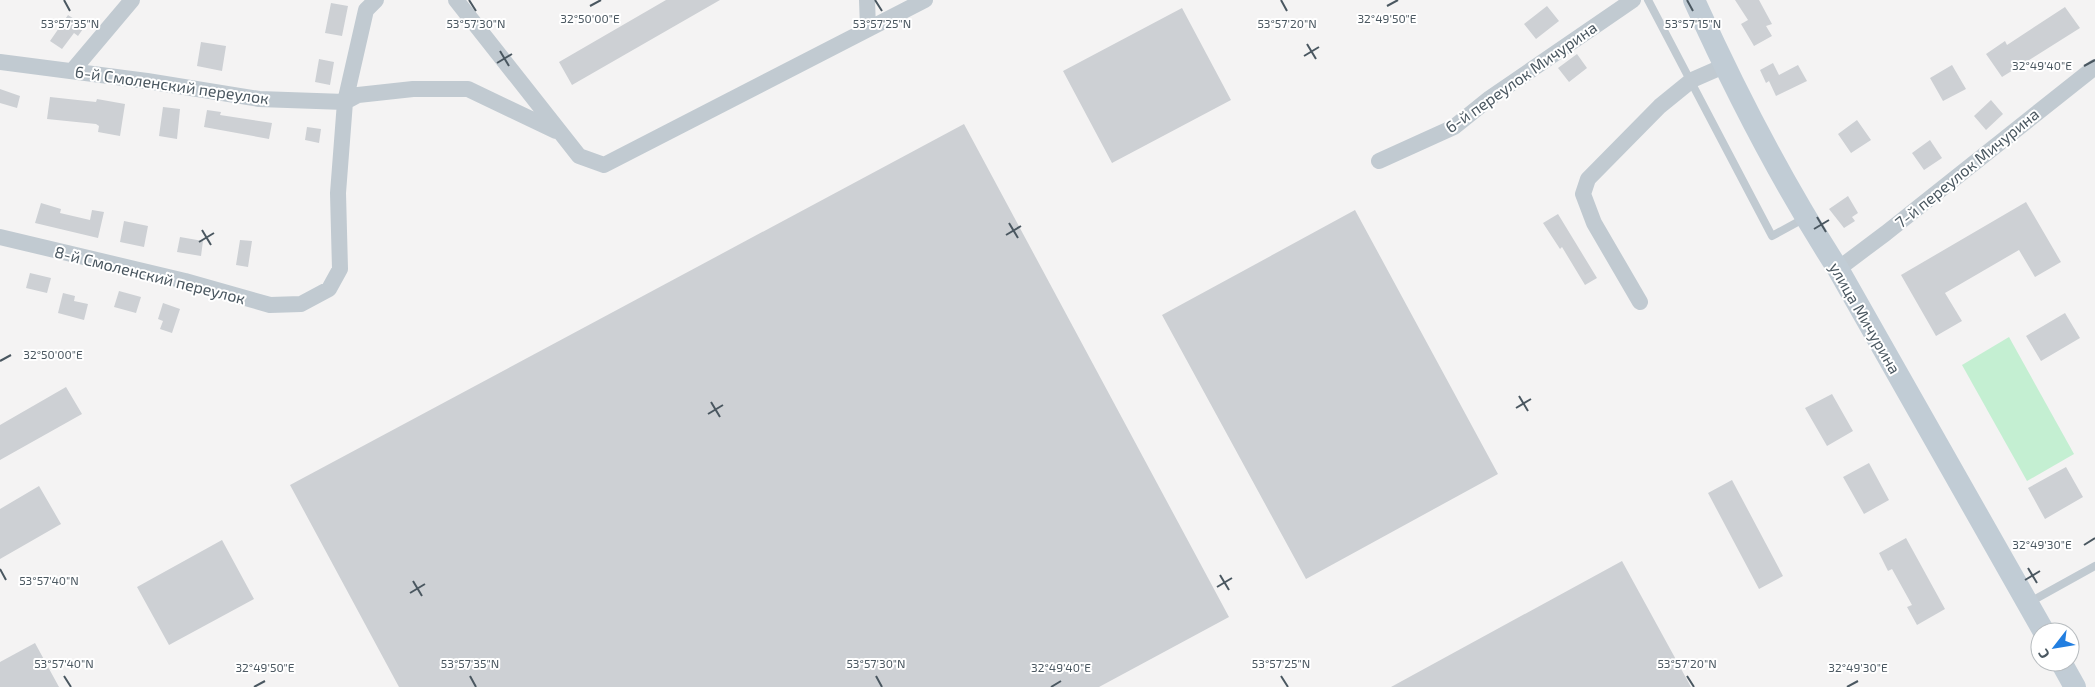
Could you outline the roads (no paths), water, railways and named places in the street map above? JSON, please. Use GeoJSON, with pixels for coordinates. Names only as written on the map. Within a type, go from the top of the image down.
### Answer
{"type":"FeatureCollection","features":[{"type":"Feature","properties":{"kind":"main road","name":"улица Мичурина"},"geometry":{"type":"LineString","coordinates":[[1694,0],[1724,66],[1805,218],[1838,269],[2038,622]]}},
{"type":"Feature","properties":{"kind":"main road"},"geometry":{"type":"LineString","coordinates":[[2066,672],[2074,687]]}},
{"type":"Feature","properties":{"kind":"street"},"geometry":{"type":"LineString","coordinates":[[73,70],[132,0]]}},
{"type":"Feature","properties":{"kind":"street"},"geometry":{"type":"LineString","coordinates":[[345,102],[366,10],[376,0]]}},
{"type":"Feature","properties":{"kind":"street"},"geometry":{"type":"LineString","coordinates":[[456,0],[579,156],[604,165],[925,0]]}},
{"type":"Feature","properties":{"kind":"street"},"geometry":{"type":"LineString","coordinates":[[866,0],[868,28]]}},
{"type":"Feature","properties":{"kind":"street","name":"6-й переулок Мичурина"},"geometry":{"type":"LineString","coordinates":[[1379,162],[1454,127],[1490,98],[1633,0]]}},
{"type":"Feature","properties":{"kind":"street","name":"6-й Смоленский переулок"},"geometry":{"type":"LineString","coordinates":[[0,62],[73,70],[259,99],[345,102]]}},
{"type":"Feature","properties":{"kind":"street"},"geometry":{"type":"LineString","coordinates":[[1640,302],[1594,222],[1583,194],[1588,179],[1660,106],[1692,80],[1724,66]]}},
{"type":"Feature","properties":{"kind":"street","name":"7-й переулок Мичурина"},"geometry":{"type":"LineString","coordinates":[[1838,269],[2095,67]]}},
{"type":"Feature","properties":{"kind":"street"},"geometry":{"type":"LineString","coordinates":[[345,102],[358,95],[413,89],[468,89],[560,133]]}},
{"type":"Feature","properties":{"kind":"street","name":"8-й Смоленский переулок"},"geometry":{"type":"LineString","coordinates":[[0,237],[185,281],[270,305],[301,304],[330,289],[340,269],[338,193],[345,102]]}},
{"type":"Feature","properties":{"kind":"lane"},"geometry":{"type":"LineString","coordinates":[[1648,0],[1692,80],[1772,236],[1805,218]]}},
{"type":"Feature","properties":{"kind":"lane"},"geometry":{"type":"LineString","coordinates":[[2028,603],[2095,566]]}}]}
